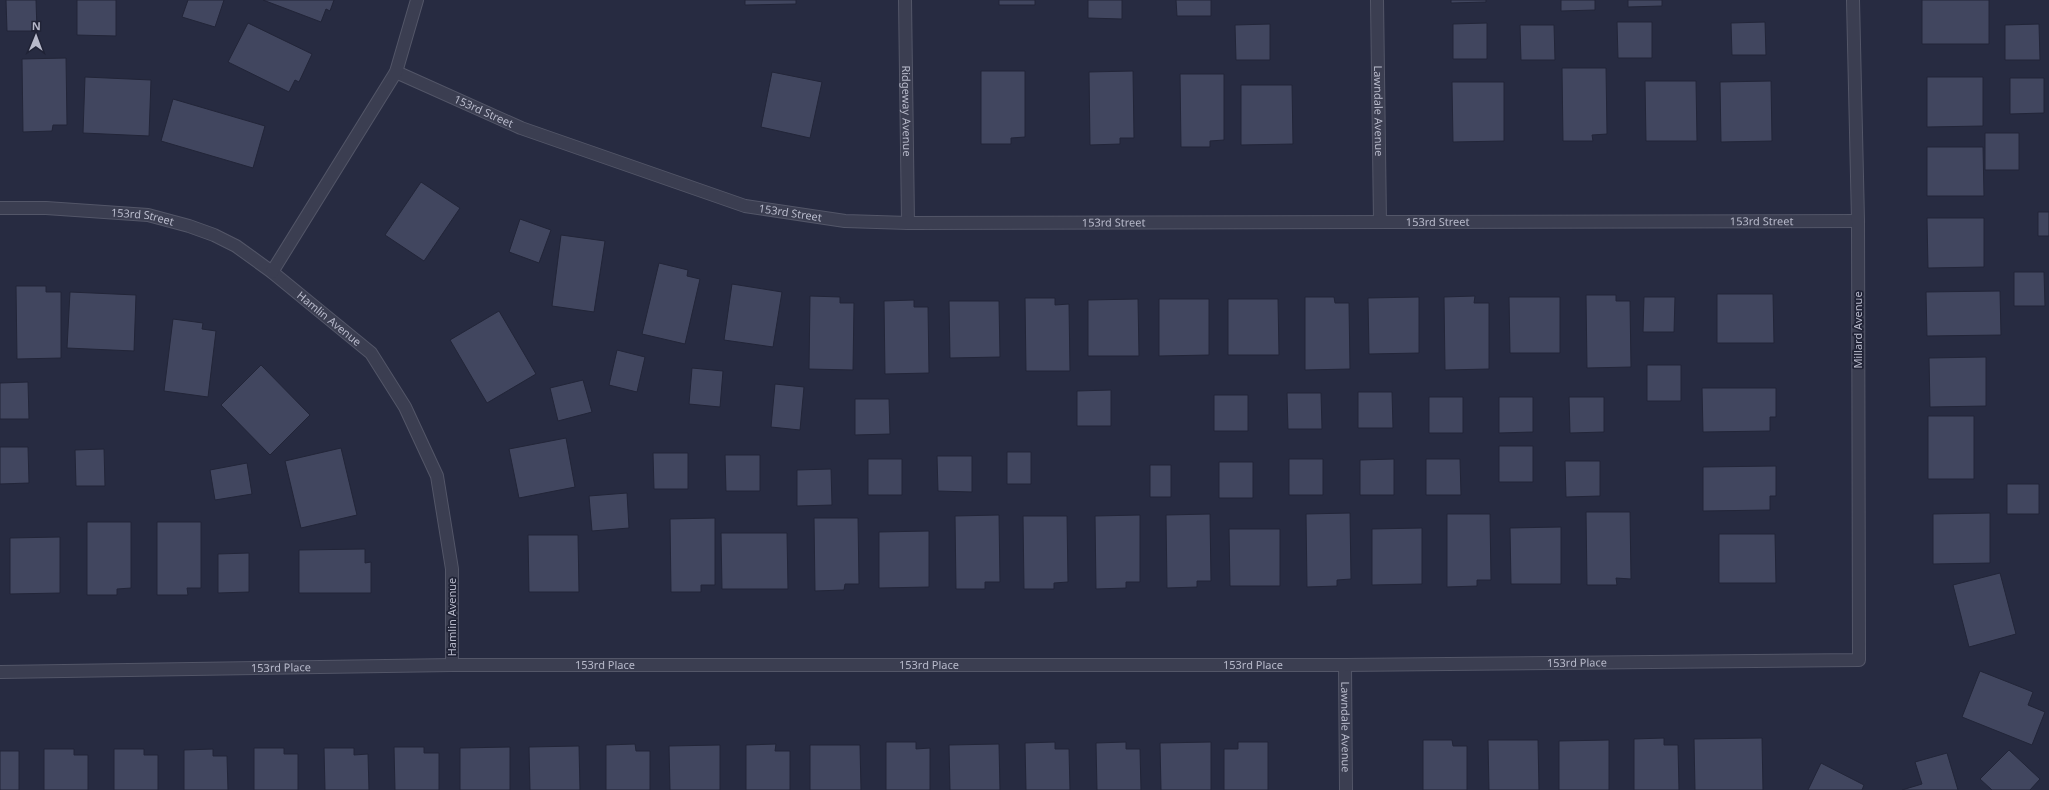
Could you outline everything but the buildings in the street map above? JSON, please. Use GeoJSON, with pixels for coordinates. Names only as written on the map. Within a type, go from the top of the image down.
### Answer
{"type":"FeatureCollection","features":[{"type":"Feature","properties":{"kind":"street"},"geometry":{"type":"LineString","coordinates":[[272,272],[396,72],[417,0]]}},
{"type":"Feature","properties":{"kind":"street","name":"Ridgeway Avenue"},"geometry":{"type":"LineString","coordinates":[[905,0],[908,223]]}},
{"type":"Feature","properties":{"kind":"street","name":"Lawndale Avenue"},"geometry":{"type":"LineString","coordinates":[[1376,0],[1380,222]]}},
{"type":"Feature","properties":{"kind":"street","name":"Millard Avenue"},"geometry":{"type":"LineString","coordinates":[[1854,0],[1858,221],[1859,660]]}},
{"type":"Feature","properties":{"kind":"street","name":"153rd Street"},"geometry":{"type":"LineString","coordinates":[[396,72],[521,128],[745,206],[845,221],[908,223],[1858,221]]}},
{"type":"Feature","properties":{"kind":"street","name":"153rd Street"},"geometry":{"type":"LineString","coordinates":[[0,208],[46,208],[148,215],[189,226],[214,235],[236,246],[272,272]]}},
{"type":"Feature","properties":{"kind":"street","name":"Hamlin Avenue"},"geometry":{"type":"LineString","coordinates":[[272,272],[371,353],[405,406],[437,476],[452,569],[452,666]]}},
{"type":"Feature","properties":{"kind":"street","name":"153rd Place"},"geometry":{"type":"LineString","coordinates":[[0,672],[452,666],[1345,665],[1859,660]]}},
{"type":"Feature","properties":{"kind":"street","name":"Lawndale Avenue"},"geometry":{"type":"LineString","coordinates":[[1345,665],[1346,790]]}}]}
